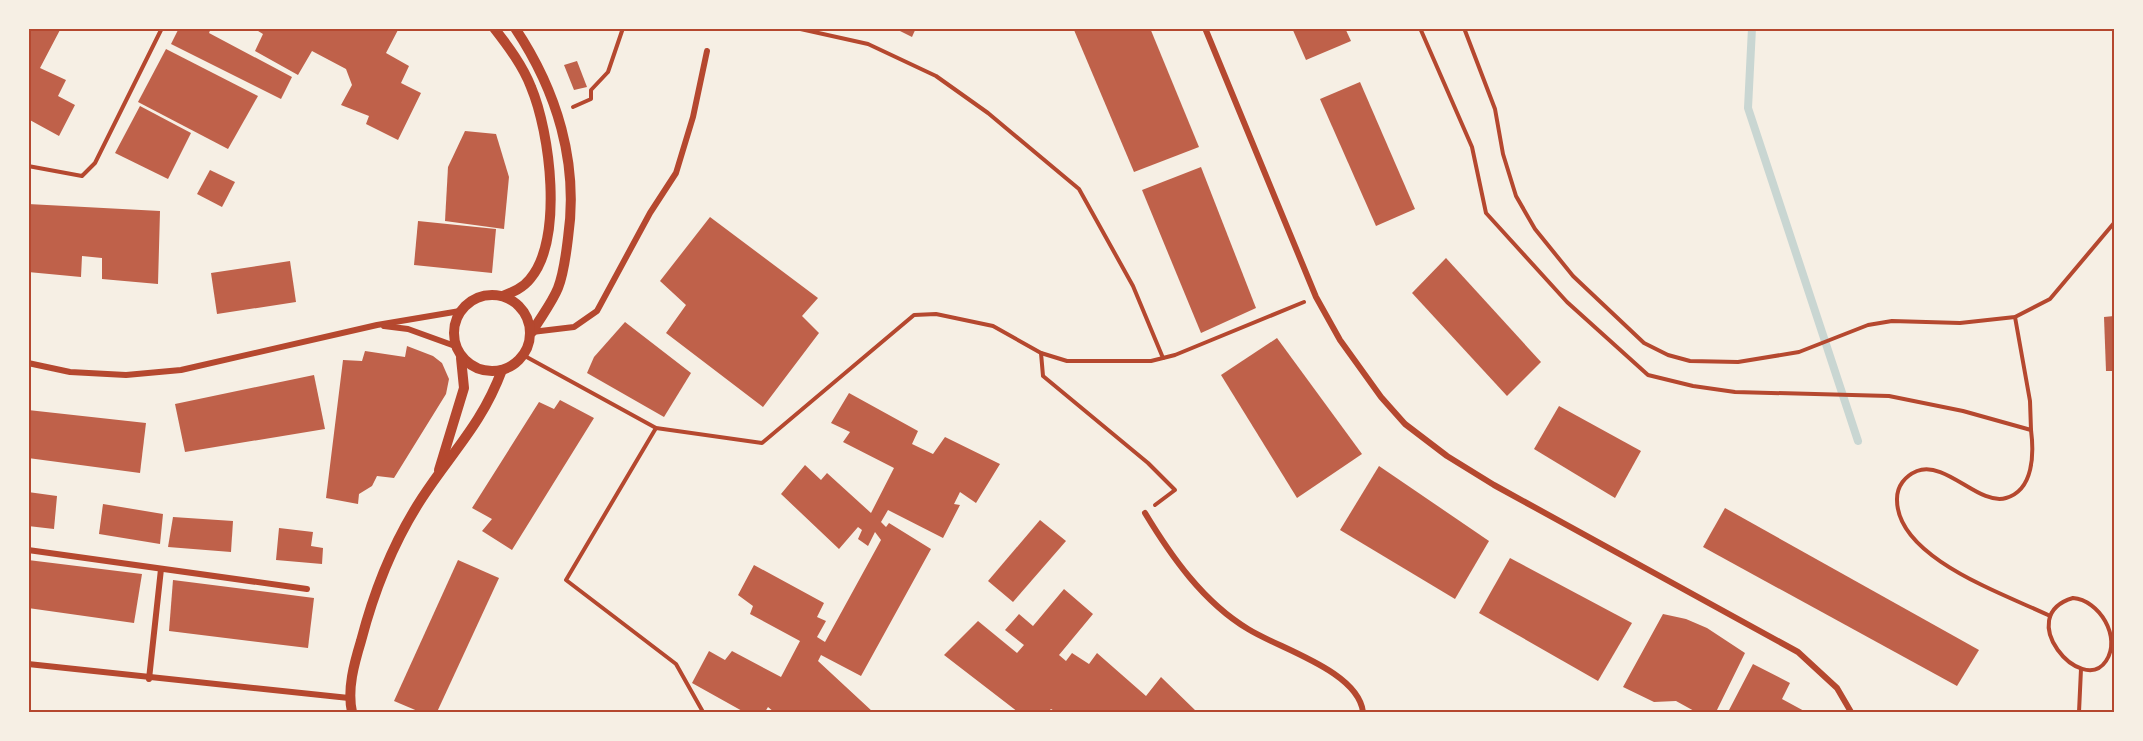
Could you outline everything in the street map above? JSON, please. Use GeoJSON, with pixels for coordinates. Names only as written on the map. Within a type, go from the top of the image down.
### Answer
{"type":"FeatureCollection","features":[{"type":"Feature","properties":{"kind":"street"},"geometry":{"type":"LineString","coordinates":[[438,474],[464,388],[461,357],[455,346],[453,330],[460,310],[467,303],[483,296],[503,296],[518,290],[530,280],[538,267],[549,235],[551,186],[541,122],[531,87],[494,28]]}},
{"type":"Feature","properties":{"kind":"street"},"geometry":{"type":"LineString","coordinates":[[461,357],[478,369],[502,370],[511,366],[523,355],[532,332],[558,288],[569,233],[572,204],[569,155],[558,113],[515,28]]}},
{"type":"Feature","properties":{"kind":"street"},"geometry":{"type":"LineString","coordinates":[[1205,28],[1316,297],[1360,370],[1405,424],[1447,456],[1494,485],[1798,652],[1837,688],[1851,712]]}},
{"type":"Feature","properties":{"kind":"street"},"geometry":{"type":"LineString","coordinates":[[532,332],[574,327],[597,311],[676,172],[693,117],[706,51]]}},
{"type":"Feature","properties":{"kind":"street"},"geometry":{"type":"LineString","coordinates":[[503,296],[524,312],[532,332]]}},
{"type":"Feature","properties":{"kind":"street"},"geometry":{"type":"LineString","coordinates":[[28,363],[70,372],[126,375],[180,370],[377,325],[460,310]]}},
{"type":"Feature","properties":{"kind":"street"},"geometry":{"type":"LineString","coordinates":[[377,325],[408,329],[455,346]]}},
{"type":"Feature","properties":{"kind":"street"},"geometry":{"type":"LineString","coordinates":[[351,712],[349,698],[369,609],[381,577],[420,501],[492,398],[502,370]]}},
{"type":"Feature","properties":{"kind":"street"},"geometry":{"type":"LineString","coordinates":[[1145,513],[1171,555],[1214,603],[1246,628],[1340,678],[1354,690],[1364,712]]}},
{"type":"Feature","properties":{"kind":"street"},"geometry":{"type":"LineString","coordinates":[[28,550],[307,589]]}},
{"type":"Feature","properties":{"kind":"street"},"geometry":{"type":"LineString","coordinates":[[149,679],[161,569]]}},
{"type":"Feature","properties":{"kind":"street"},"geometry":{"type":"LineString","coordinates":[[28,664],[149,679],[349,698]]}},
{"type":"Feature","properties":{"kind":"path"},"geometry":{"type":"LineString","coordinates":[[28,166],[81,176],[95,162],[162,28]]}},
{"type":"Feature","properties":{"kind":"path"},"geometry":{"type":"LineString","coordinates":[[558,113],[591,99],[591,90],[608,72],[623,28]]}},
{"type":"Feature","properties":{"kind":"path"},"geometry":{"type":"LineString","coordinates":[[796,28],[868,44],[936,75],[988,113],[1079,189],[1133,286],[1163,358]]}},
{"type":"Feature","properties":{"kind":"path"},"geometry":{"type":"LineString","coordinates":[[1420,28],[1472,147],[1486,213],[1567,302],[1648,375],[1693,386],[1735,392],[1889,396],[1963,411],[2031,430]]}},
{"type":"Feature","properties":{"kind":"path"},"geometry":{"type":"LineString","coordinates":[[1464,28],[1495,109],[1503,154],[1516,196],[1535,229],[1573,276],[1644,343],[1668,355],[1690,361],[1738,362],[1799,352],[1868,326],[1892,321],[1960,323],[2015,317],[2050,298],[2115,223]]}},
{"type":"Feature","properties":{"kind":"path"},"geometry":{"type":"LineString","coordinates":[[523,355],[656,428],[762,443],[914,315],[936,314],[993,326],[1041,353],[1067,361],[1163,358],[1316,297]]}},
{"type":"Feature","properties":{"kind":"path"},"geometry":{"type":"LineString","coordinates":[[2015,317],[2029,391],[2032,466],[2016,494],[2005,499],[1993,498],[1932,469],[1917,471],[1904,479],[1898,489],[1898,514],[1919,546],[1938,562],[2050,616]]}},
{"type":"Feature","properties":{"kind":"path"},"geometry":{"type":"LineString","coordinates":[[1041,353],[1043,376],[1148,463],[1175,490],[1145,513]]}},
{"type":"Feature","properties":{"kind":"path"},"geometry":{"type":"LineString","coordinates":[[656,428],[566,580],[676,664],[703,712]]}},
{"type":"Feature","properties":{"kind":"path"},"geometry":{"type":"LineString","coordinates":[[2082,599],[2099,611],[2109,627],[2113,642],[2108,659],[2101,667],[2091,670],[2081,669],[2065,660],[2054,644],[2050,636],[2050,616],[2062,601],[2082,599]]}},
{"type":"Feature","properties":{"kind":"path"},"geometry":{"type":"LineString","coordinates":[[2079,712],[2081,669]]}},
{"type":"Feature","properties":{"kind":"building"},"geometry":{"type":"Polygon","coordinates":[[[28,28],[61,28],[40,68],[66,80],[58,96],[75,105],[59,136],[28,119],[28,28]]]}},
{"type":"Feature","properties":{"kind":"building"},"geometry":{"type":"Polygon","coordinates":[[[179,28],[211,28],[209,33],[292,77],[281,99],[171,44],[179,28]]]}},
{"type":"Feature","properties":{"kind":"building"},"geometry":{"type":"Polygon","coordinates":[[[253,28],[399,28],[386,53],[409,66],[401,83],[421,93],[398,140],[366,124],[369,116],[341,105],[352,85],[346,69],[312,51],[298,75],[255,51],[263,34],[253,28]]]}},
{"type":"Feature","properties":{"kind":"building"},"geometry":{"type":"Polygon","coordinates":[[[894,28],[916,28],[912,37],[894,28]]]}},
{"type":"Feature","properties":{"kind":"building"},"geometry":{"type":"Polygon","coordinates":[[[1078,28],[1150,28],[1199,147],[1134,172],[1074,30],[1078,28]]]}},
{"type":"Feature","properties":{"kind":"building"},"geometry":{"type":"Polygon","coordinates":[[[1292,28],[1345,28],[1351,41],[1306,60],[1292,28]]]}},
{"type":"Feature","properties":{"kind":"building"},"geometry":{"type":"Polygon","coordinates":[[[166,49],[258,96],[228,149],[138,102],[166,49]]]}},
{"type":"Feature","properties":{"kind":"building"},"geometry":{"type":"Polygon","coordinates":[[[577,61],[587,87],[574,90],[564,65],[577,61]]]}},
{"type":"Feature","properties":{"kind":"building"},"geometry":{"type":"Polygon","coordinates":[[[1360,82],[1415,209],[1376,226],[1320,99],[1360,82]]]}},
{"type":"Feature","properties":{"kind":"building"},"geometry":{"type":"Polygon","coordinates":[[[140,106],[191,133],[168,179],[115,153],[140,106]]]}},
{"type":"Feature","properties":{"kind":"building"},"geometry":{"type":"Polygon","coordinates":[[[465,131],[496,134],[509,177],[504,229],[445,221],[448,167],[465,131]]]}},
{"type":"Feature","properties":{"kind":"building"},"geometry":{"type":"Polygon","coordinates":[[[1201,167],[1256,308],[1201,333],[1142,190],[1201,167]]]}},
{"type":"Feature","properties":{"kind":"building"},"geometry":{"type":"Polygon","coordinates":[[[210,170],[235,182],[222,207],[197,194],[210,170]]]}},
{"type":"Feature","properties":{"kind":"building"},"geometry":{"type":"Polygon","coordinates":[[[28,204],[160,211],[158,284],[102,279],[102,258],[82,256],[81,277],[28,272],[28,204]]]}},
{"type":"Feature","properties":{"kind":"building"},"geometry":{"type":"Polygon","coordinates":[[[710,217],[818,298],[802,316],[819,333],[763,407],[666,333],[686,305],[660,281],[710,217]]]}},
{"type":"Feature","properties":{"kind":"building"},"geometry":{"type":"Polygon","coordinates":[[[418,221],[496,229],[492,273],[414,265],[418,221]]]}},
{"type":"Feature","properties":{"kind":"building"},"geometry":{"type":"Polygon","coordinates":[[[1446,258],[1541,362],[1507,396],[1412,293],[1446,258]]]}},
{"type":"Feature","properties":{"kind":"building"},"geometry":{"type":"Polygon","coordinates":[[[290,261],[296,302],[217,314],[211,273],[290,261]]]}},
{"type":"Feature","properties":{"kind":"building"},"geometry":{"type":"Polygon","coordinates":[[[2114,316],[2114,371],[2106,371],[2104,317],[2114,316]]]}},
{"type":"Feature","properties":{"kind":"building"},"geometry":{"type":"Polygon","coordinates":[[[625,322],[691,373],[664,417],[587,373],[594,357],[625,322]]]}},
{"type":"Feature","properties":{"kind":"building"},"geometry":{"type":"Polygon","coordinates":[[[1277,338],[1362,454],[1297,498],[1221,375],[1277,338]]]}},
{"type":"Feature","properties":{"kind":"building"},"geometry":{"type":"Polygon","coordinates":[[[407,346],[433,356],[442,363],[449,379],[446,394],[394,478],[377,476],[372,486],[359,494],[358,504],[326,498],[343,360],[362,361],[365,351],[405,357],[407,346]]]}},
{"type":"Feature","properties":{"kind":"building"},"geometry":{"type":"Polygon","coordinates":[[[314,375],[325,429],[185,452],[175,404],[314,375]]]}},
{"type":"Feature","properties":{"kind":"building"},"geometry":{"type":"Polygon","coordinates":[[[849,393],[918,431],[912,444],[933,454],[945,437],[1000,464],[976,503],[960,492],[954,504],[960,505],[943,538],[888,510],[881,522],[886,527],[889,523],[931,549],[861,676],[821,655],[818,661],[873,712],[774,712],[768,707],[765,712],[744,712],[692,683],[709,651],[725,660],[732,651],[781,677],[800,641],[750,614],[753,606],[738,595],[754,565],[824,603],[817,617],[826,621],[817,637],[825,642],[881,540],[875,532],[868,546],[858,539],[862,530],[858,527],[839,549],[781,494],[805,465],[821,480],[827,473],[871,513],[894,468],[843,442],[850,432],[831,423],[849,393]]]}},
{"type":"Feature","properties":{"kind":"building"},"geometry":{"type":"Polygon","coordinates":[[[560,400],[594,418],[512,550],[482,531],[492,519],[472,508],[539,402],[554,409],[560,400]]]}},
{"type":"Feature","properties":{"kind":"building"},"geometry":{"type":"Polygon","coordinates":[[[1559,406],[1641,451],[1615,498],[1534,449],[1559,406]]]}},
{"type":"Feature","properties":{"kind":"building"},"geometry":{"type":"Polygon","coordinates":[[[28,410],[146,423],[140,473],[28,458],[28,410]]]}},
{"type":"Feature","properties":{"kind":"building"},"geometry":{"type":"Polygon","coordinates":[[[1379,466],[1489,541],[1455,599],[1340,530],[1379,466]]]}},
{"type":"Feature","properties":{"kind":"building"},"geometry":{"type":"Polygon","coordinates":[[[28,492],[57,496],[54,529],[28,526],[28,492]]]}},
{"type":"Feature","properties":{"kind":"building"},"geometry":{"type":"Polygon","coordinates":[[[103,504],[163,514],[160,544],[99,534],[103,504]]]}},
{"type":"Feature","properties":{"kind":"building"},"geometry":{"type":"Polygon","coordinates":[[[1725,508],[1979,650],[1957,686],[1703,547],[1725,508]]]}},
{"type":"Feature","properties":{"kind":"building"},"geometry":{"type":"Polygon","coordinates":[[[173,517],[233,521],[231,552],[168,547],[173,517]]]}},
{"type":"Feature","properties":{"kind":"building"},"geometry":{"type":"Polygon","coordinates":[[[1040,520],[1066,541],[1013,602],[988,581],[1040,520]]]}},
{"type":"Feature","properties":{"kind":"building"},"geometry":{"type":"Polygon","coordinates":[[[279,528],[313,532],[311,546],[323,548],[322,564],[276,560],[279,528]]]}},
{"type":"Feature","properties":{"kind":"building"},"geometry":{"type":"Polygon","coordinates":[[[1510,558],[1632,623],[1598,681],[1479,613],[1510,558]]]}},
{"type":"Feature","properties":{"kind":"building"},"geometry":{"type":"Polygon","coordinates":[[[28,560],[142,574],[134,623],[28,608],[28,560]]]}},
{"type":"Feature","properties":{"kind":"building"},"geometry":{"type":"Polygon","coordinates":[[[458,560],[499,578],[437,712],[420,712],[394,701],[458,560]]]}},
{"type":"Feature","properties":{"kind":"building"},"geometry":{"type":"Polygon","coordinates":[[[173,580],[314,598],[308,648],[169,631],[173,580]]]}},
{"type":"Feature","properties":{"kind":"building"},"geometry":{"type":"Polygon","coordinates":[[[1064,589],[1093,614],[1059,655],[1066,661],[1072,653],[1089,664],[1097,653],[1146,696],[1161,677],[1197,712],[1056,712],[1051,709],[1048,712],[1018,712],[944,655],[978,621],[1017,653],[1024,645],[1005,630],[1019,614],[1033,626],[1064,589]]]}},
{"type":"Feature","properties":{"kind":"building"},"geometry":{"type":"Polygon","coordinates":[[[1663,614],[1686,619],[1707,628],[1745,653],[1716,712],[1696,712],[1676,701],[1654,702],[1623,687],[1663,614]]]}},
{"type":"Feature","properties":{"kind":"building"},"geometry":{"type":"Polygon","coordinates":[[[1753,664],[1790,683],[1782,699],[1806,712],[1728,712],[1753,664]]]}},
{"type":"Feature","properties":{"kind":"waterway"},"geometry":{"type":"LineString","coordinates":[[1752,28],[1748,108],[1858,441]]}}]}
